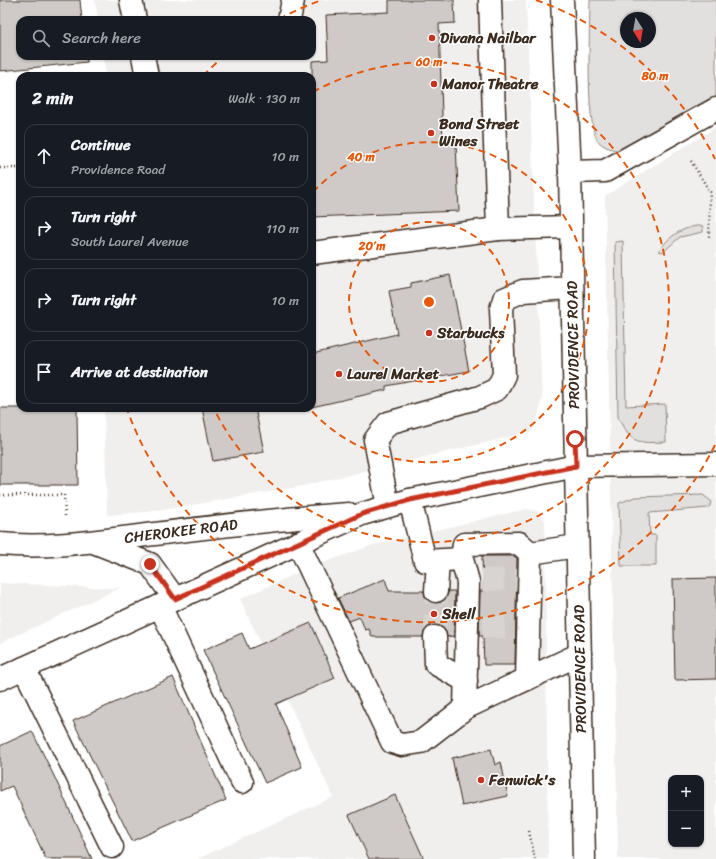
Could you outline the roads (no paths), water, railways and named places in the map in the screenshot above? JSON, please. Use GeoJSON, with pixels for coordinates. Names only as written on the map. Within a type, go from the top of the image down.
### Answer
{"type":"FeatureCollection","features":[{"type":"Feature","properties":{"kind":"street"},"geometry":{"type":"LineString","coordinates":[[131,0],[134,16]]}},
{"type":"Feature","properties":{"kind":"street"},"geometry":{"type":"LineString","coordinates":[[290,16],[293,0]]}},
{"type":"Feature","properties":{"kind":"street"},"geometry":{"type":"LineString","coordinates":[[490,0],[498,229]]}},
{"type":"Feature","properties":{"kind":"street","name":"PROVIDENCE ROAD"},"geometry":{"type":"LineString","coordinates":[[562,0],[570,172],[584,859]]}},
{"type":"Feature","properties":{"kind":"street"},"geometry":{"type":"LineString","coordinates":[[143,60],[145,72]]}},
{"type":"Feature","properties":{"kind":"street"},"geometry":{"type":"LineString","coordinates":[[570,172],[604,171],[716,109]]}},
{"type":"Feature","properties":{"kind":"street"},"geometry":{"type":"LineString","coordinates":[[316,252],[498,229],[571,227]]}},
{"type":"Feature","properties":{"kind":"street"},"geometry":{"type":"LineString","coordinates":[[388,506],[375,440],[388,423],[480,397],[497,389],[504,375],[501,309],[504,299],[523,291],[572,288]]}},
{"type":"Feature","properties":{"kind":"street"},"geometry":{"type":"LineString","coordinates":[[0,679],[362,514],[388,506],[410,500],[576,466],[716,464]]}},
{"type":"Feature","properties":{"kind":"street"},"geometry":{"type":"LineString","coordinates":[[410,500],[425,561],[462,559]]}},
{"type":"Feature","properties":{"kind":"street","name":"CHEROKEE ROAD"},"geometry":{"type":"LineString","coordinates":[[0,544],[18,546],[91,542],[289,518],[362,514]]}},
{"type":"Feature","properties":{"kind":"street"},"geometry":{"type":"LineString","coordinates":[[91,542],[150,564],[168,602],[242,782]]}},
{"type":"Feature","properties":{"kind":"street"},"geometry":{"type":"LineString","coordinates":[[298,543],[392,742],[402,746],[421,742],[465,708],[580,654]]}},
{"type":"Feature","properties":{"kind":"street"},"geometry":{"type":"LineString","coordinates":[[465,708],[466,681],[475,627],[475,581],[462,559],[464,544],[519,543],[530,553]]}},
{"type":"Feature","properties":{"kind":"street"},"geometry":{"type":"LineString","coordinates":[[530,553],[577,546]]}},
{"type":"Feature","properties":{"kind":"street"},"geometry":{"type":"LineString","coordinates":[[527,679],[524,627],[525,579],[530,553]]}},
{"type":"Feature","properties":{"kind":"street"},"geometry":{"type":"LineString","coordinates":[[436,591],[438,561]]}},
{"type":"Feature","properties":{"kind":"street"},"geometry":{"type":"LineString","coordinates":[[435,637],[436,664],[466,681]]}},
{"type":"Feature","properties":{"kind":"street"},"geometry":{"type":"LineString","coordinates":[[24,668],[112,847]]}},
{"type":"Feature","properties":{"kind":"tunnel"},"geometry":{"type":"LineString","coordinates":[[482,580],[520,579]]}},
{"type":"Feature","properties":{"kind":"tunnel"},"geometry":{"type":"LineString","coordinates":[[435,637],[436,591]]}},
{"type":"Feature","properties":{"kind":"tunnel"},"geometry":{"type":"LineString","coordinates":[[483,627],[521,627]]}},
{"type":"Feature","properties":{"kind":"place","name":"Divana Nailbar"},"geometry":{"type":"Point","coordinates":[432,38]}},
{"type":"Feature","properties":{"kind":"place","name":"Manor Theatre"},"geometry":{"type":"Point","coordinates":[434,84]}},
{"type":"Feature","properties":{"kind":"place","name":"Bond Street Wines"},"geometry":{"type":"Point","coordinates":[431,133]}},
{"type":"Feature","properties":{"kind":"place","name":"Starbucks"},"geometry":{"type":"Point","coordinates":[429,333]}},
{"type":"Feature","properties":{"kind":"place","name":"Laurel Market"},"geometry":{"type":"Point","coordinates":[339,374]}},
{"type":"Feature","properties":{"kind":"place","name":"Shell"},"geometry":{"type":"Point","coordinates":[434,614]}},
{"type":"Feature","properties":{"kind":"place","name":"Fenwick's"},"geometry":{"type":"Point","coordinates":[481,780]}}]}
